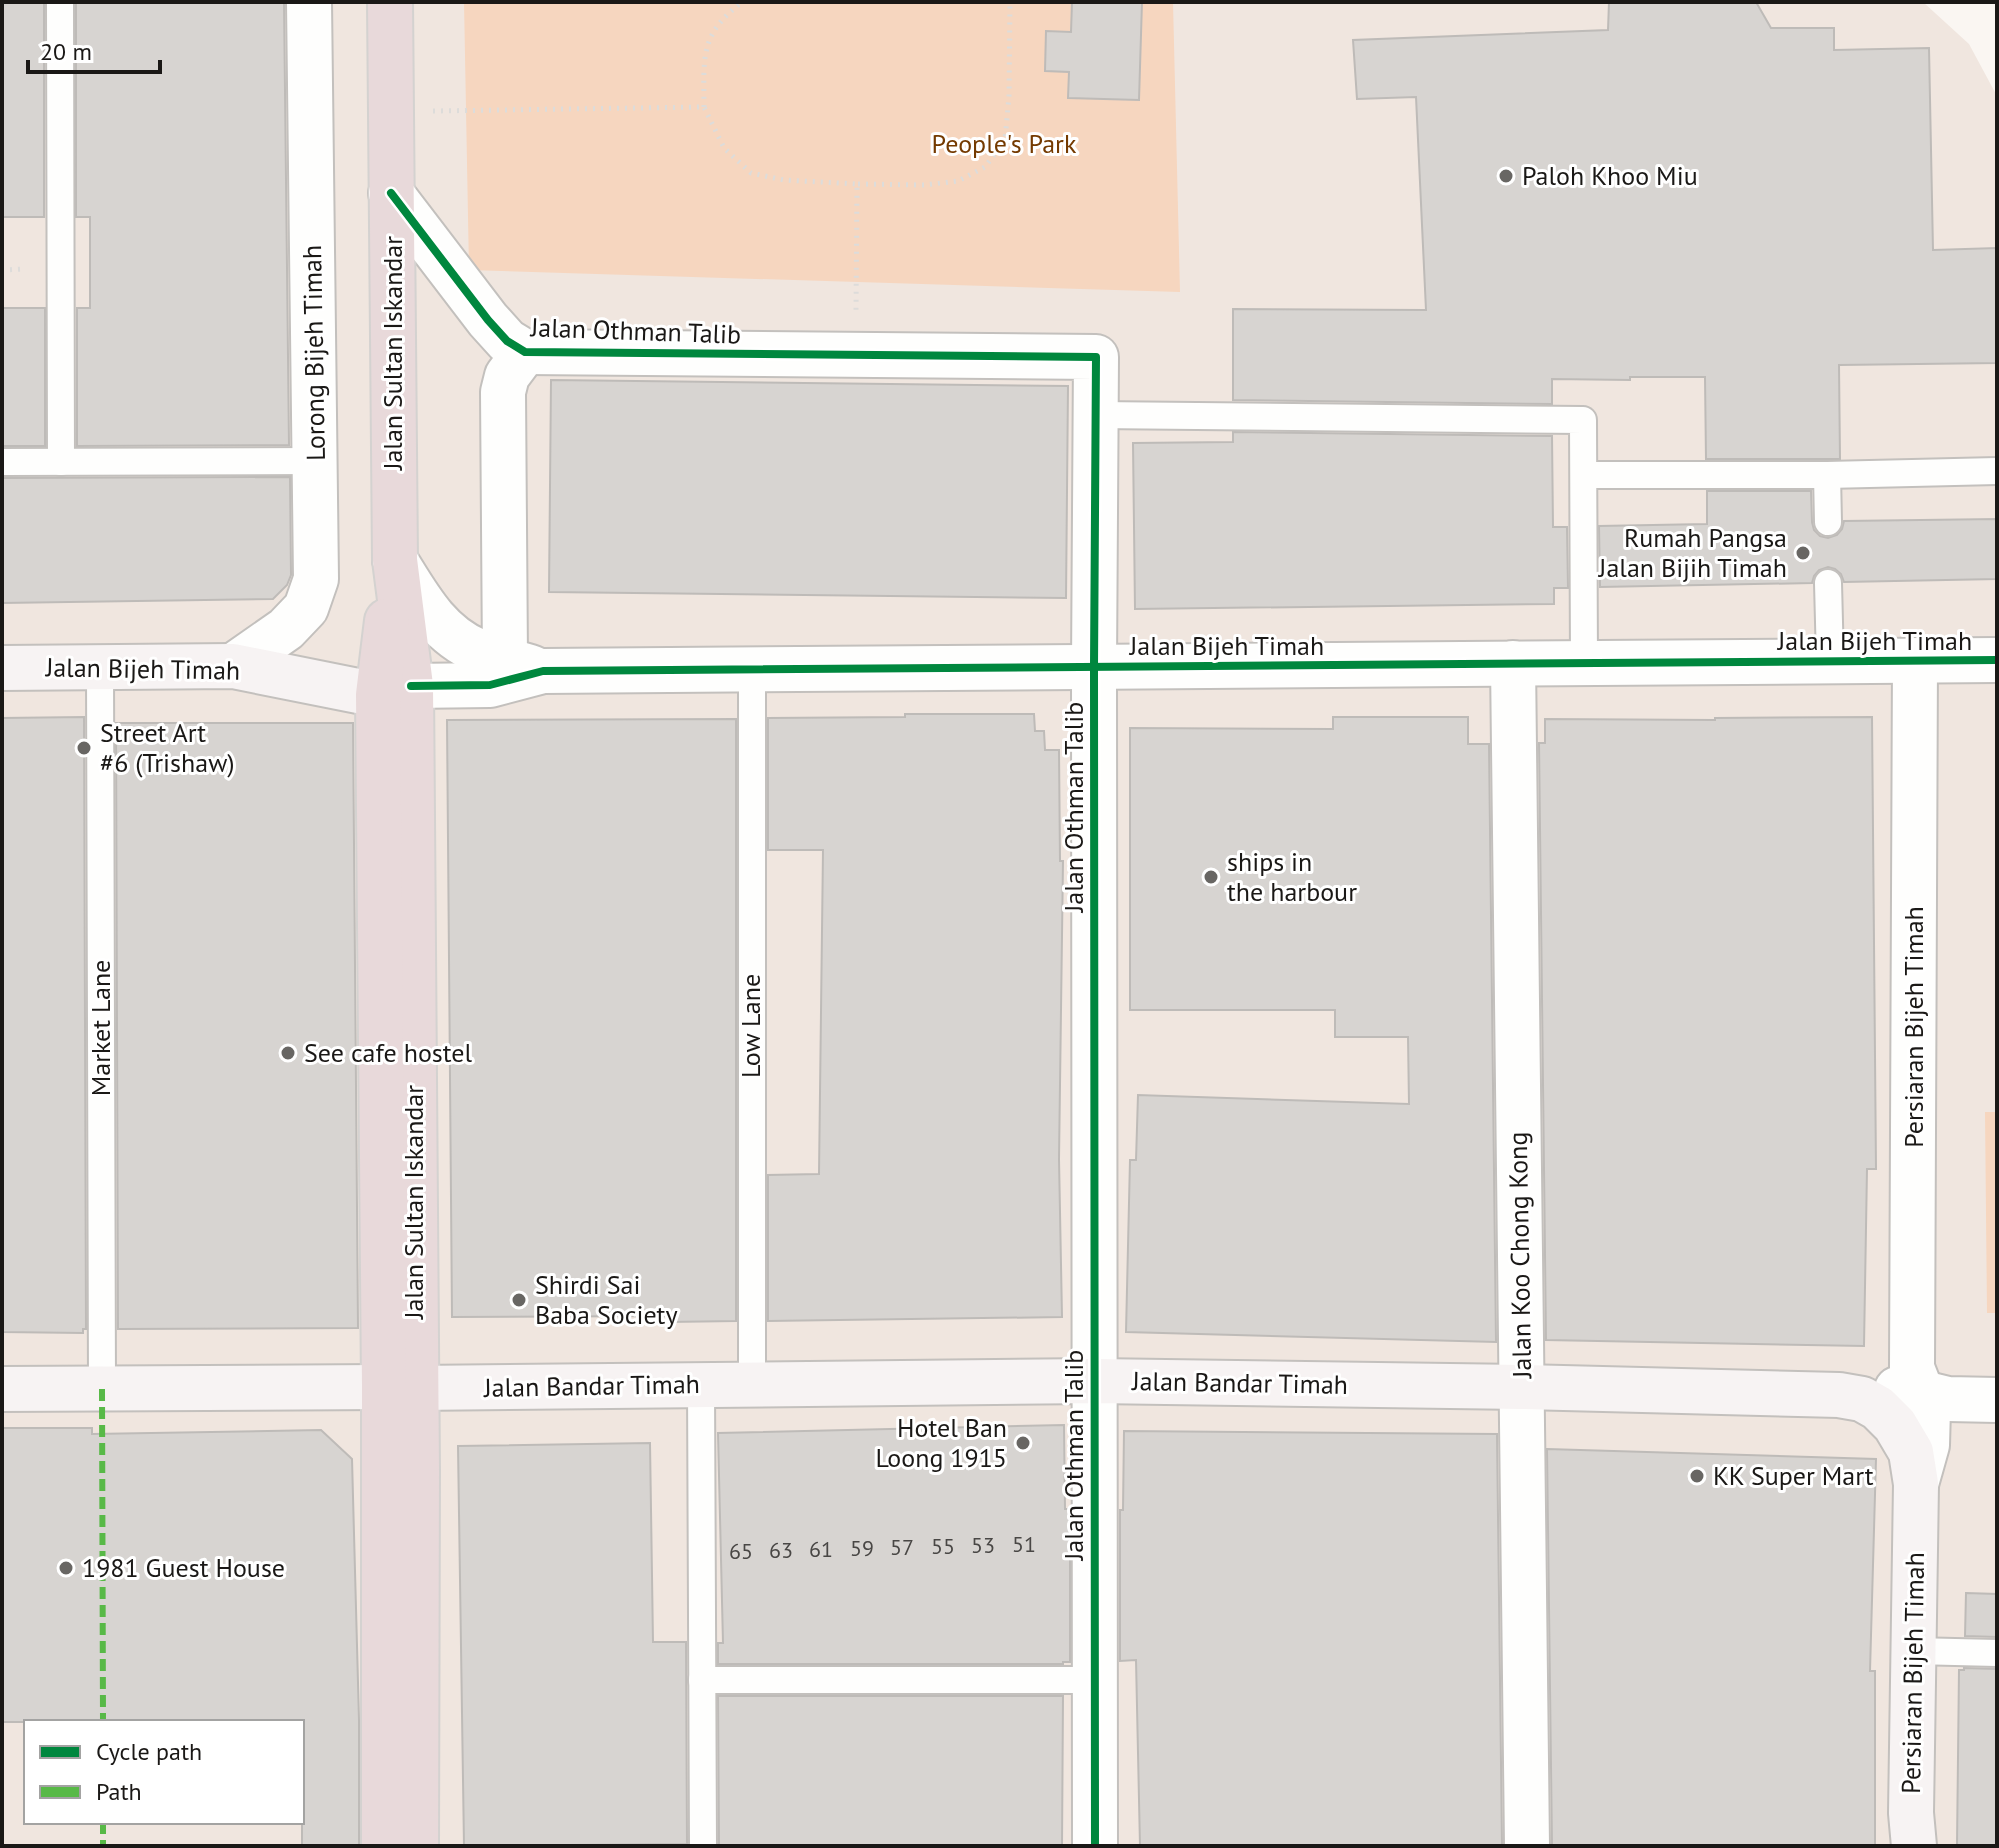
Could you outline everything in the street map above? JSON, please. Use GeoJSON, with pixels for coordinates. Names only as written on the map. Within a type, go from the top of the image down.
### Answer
{"type":"FeatureCollection","features":[{"type":"Feature","properties":{"kind":"highway","name":"Jalan Sultan Iskandar"},"geometry":{"type":"LineString","coordinates":[[390,2],[400,1388],[416,1846]]}},
{"type":"Feature","properties":{"kind":"highway","name":"Jalan Sultan Iskandar"},"geometry":{"type":"LineString","coordinates":[[384,1846],[400,1388]]}},
{"type":"Feature","properties":{"kind":"main road","name":"Jalan Bijeh Timah"},"geometry":{"type":"LineString","coordinates":[[2,668],[233,666],[395,690]]}},
{"type":"Feature","properties":{"kind":"main road","name":"Jalan Bandar Timah"},"geometry":{"type":"LineString","coordinates":[[2,1389],[1095,1381],[1839,1395],[1862,1399],[1878,1408],[1895,1425],[1911,1452],[1916,1484]]}},
{"type":"Feature","properties":{"kind":"main road","name":"Persiaran Bijeh Timah"},"geometry":{"type":"LineString","coordinates":[[1907,1835],[1916,1484]]}},
{"type":"Feature","properties":{"kind":"street","name":"Lorong Bijeh Timah"},"geometry":{"type":"LineString","coordinates":[[233,666],[286,629],[306,608],[316,579],[309,2]]}},
{"type":"Feature","properties":{"kind":"street","name":"Jalan Othman Talib"},"geometry":{"type":"LineString","coordinates":[[391,193],[488,320],[507,341],[525,352],[1096,357],[1095,1846]]}},
{"type":"Feature","properties":{"kind":"street"},"geometry":{"type":"LineString","coordinates":[[395,560],[430,616],[452,636],[478,651],[524,665],[503,392],[507,376],[525,352]]}},
{"type":"Feature","properties":{"kind":"street","name":"Persiaran Bijeh Timah"},"geometry":{"type":"LineString","coordinates":[[1915,660],[1912,1368],[1928,1409],[1927,1445],[1916,1484]]}},
{"type":"Feature","properties":{"kind":"street","name":"Jalan Bijeh Timah"},"geometry":{"type":"LineString","coordinates":[[395,690],[490,685],[524,665],[752,669],[1997,660]]}},
{"type":"Feature","properties":{"kind":"street","name":"Jalan Koo Chong Kong"},"geometry":{"type":"LineString","coordinates":[[1513,663],[1527,1846]]}},
{"type":"Feature","properties":{"kind":"street"},"geometry":{"type":"LineString","coordinates":[[1839,1395],[1863,1389],[1907,1389],[1948,1399],[1997,1400]]}},
{"type":"Feature","properties":{"kind":"lane"},"geometry":{"type":"LineString","coordinates":[[60,2],[61,462]]}},
{"type":"Feature","properties":{"kind":"lane"},"geometry":{"type":"LineString","coordinates":[[1096,415],[1583,420],[1584,663]]}},
{"type":"Feature","properties":{"kind":"lane"},"geometry":{"type":"LineString","coordinates":[[2,462],[316,461]]}},
{"type":"Feature","properties":{"kind":"lane"},"geometry":{"type":"LineString","coordinates":[[1585,475],[1997,471]]}},
{"type":"Feature","properties":{"kind":"lane"},"geometry":{"type":"LineString","coordinates":[[1827,475],[1828,522]]}},
{"type":"Feature","properties":{"kind":"lane"},"geometry":{"type":"LineString","coordinates":[[1828,583],[1830,661]]}},
{"type":"Feature","properties":{"kind":"lane","name":"Market Lane"},"geometry":{"type":"LineString","coordinates":[[100,667],[102,1389]]}},
{"type":"Feature","properties":{"kind":"lane","name":"Low Lane"},"geometry":{"type":"LineString","coordinates":[[752,669],[752,1384]]}},
{"type":"Feature","properties":{"kind":"lane"},"geometry":{"type":"LineString","coordinates":[[701,1384],[703,1846]]}},
{"type":"Feature","properties":{"kind":"lane"},"geometry":{"type":"LineString","coordinates":[[1913,1651],[1997,1653]]}},
{"type":"Feature","properties":{"kind":"lane"},"geometry":{"type":"LineString","coordinates":[[702,1680],[1094,1680]]}},
{"type":"Feature","properties":{"kind":"path"},"geometry":{"type":"LineString","coordinates":[[742,2],[726,14],[710,35],[704,60],[704,107],[724,148],[751,173],[784,180],[924,185],[958,181],[985,167],[1005,140],[1009,96],[1010,2]]}},
{"type":"Feature","properties":{"kind":"path"},"geometry":{"type":"LineString","coordinates":[[390,112],[704,107]]}},
{"type":"Feature","properties":{"kind":"path"},"geometry":{"type":"LineString","coordinates":[[855,355],[857,184]]}},
{"type":"Feature","properties":{"kind":"shaded area"},"geometry":{"type":"Polygon","coordinates":[[[2,2],[1923,2],[1969,44],[1997,96],[1997,1846],[2,1846],[2,2]]]}},
{"type":"Feature","properties":{"kind":"green space","name":"People's Park"},"geometry":{"type":"Polygon","coordinates":[[[464,2],[1173,2],[1180,292],[469,270],[464,2]]]}},
{"type":"Feature","properties":{"kind":"green space"},"geometry":{"type":"Polygon","coordinates":[[[1985,1112],[1997,1112],[1997,1313],[1987,1313],[1985,1112]]]}},
{"type":"Feature","properties":{"kind":"building"},"geometry":{"type":"Polygon","coordinates":[[[2,2],[44,2],[44,217],[2,217],[2,2]]]}},
{"type":"Feature","properties":{"kind":"building"},"geometry":{"type":"Polygon","coordinates":[[[76,2],[284,2],[289,445],[77,446],[77,308],[90,308],[90,217],[76,217],[76,2]]]}},
{"type":"Feature","properties":{"kind":"building"},"geometry":{"type":"Polygon","coordinates":[[[1072,2],[1142,2],[1139,100],[1068,98],[1069,72],[1045,71],[1046,31],[1071,32],[1072,2]]]}},
{"type":"Feature","properties":{"kind":"building"},"geometry":{"type":"Polygon","coordinates":[[[1609,2],[1756,2],[1771,28],[1834,28],[1834,50],[1929,48],[1933,250],[1997,248],[1997,363],[1839,365],[1840,459],[1706,459],[1705,377],[1552,379],[1552,404],[1233,400],[1233,309],[1426,310],[1416,97],[1357,99],[1353,40],[1608,30],[1609,2]]]}},
{"type":"Feature","properties":{"kind":"building"},"geometry":{"type":"Polygon","coordinates":[[[2,308],[45,308],[45,446],[2,446],[2,308]]]}},
{"type":"Feature","properties":{"kind":"building"},"geometry":{"type":"Polygon","coordinates":[[[551,380],[1068,386],[1066,598],[549,592],[551,380]]]}},
{"type":"Feature","properties":{"kind":"building"},"geometry":{"type":"Polygon","coordinates":[[[1233,432],[1552,436],[1553,527],[1567,527],[1568,588],[1554,588],[1554,604],[1135,609],[1133,443],[1233,442],[1233,432]]]}},
{"type":"Feature","properties":{"kind":"building"},"geometry":{"type":"Polygon","coordinates":[[[290,477],[291,575],[287,585],[273,599],[2,603],[2,478],[290,477]]]}},
{"type":"Feature","properties":{"kind":"building","name":"Rumah Pangsa Jalan Bijih Timah"},"geometry":{"type":"Polygon","coordinates":[[[1707,491],[1811,491],[1814,530],[1828,538],[1837,535],[1844,521],[1997,519],[1997,579],[1844,582],[1841,574],[1828,567],[1819,570],[1812,583],[1600,587],[1599,526],[1707,524],[1707,491]]]}},
{"type":"Feature","properties":{"kind":"building"},"geometry":{"type":"Polygon","coordinates":[[[905,714],[1034,714],[1035,731],[1044,731],[1045,750],[1059,750],[1060,861],[1063,861],[1059,1159],[1062,1317],[768,1321],[768,1175],[819,1174],[823,850],[768,850],[768,718],[905,717],[905,714]]]}},
{"type":"Feature","properties":{"kind":"building"},"geometry":{"type":"Polygon","coordinates":[[[84,717],[86,1329],[83,1333],[2,1332],[2,718],[84,717]]]}},
{"type":"Feature","properties":{"kind":"building"},"geometry":{"type":"Polygon","coordinates":[[[1333,717],[1468,717],[1468,744],[1489,744],[1496,1342],[1126,1332],[1130,1160],[1136,1160],[1138,1095],[1409,1104],[1408,1037],[1335,1037],[1335,1010],[1130,1010],[1130,728],[1333,729],[1333,717]]]}},
{"type":"Feature","properties":{"kind":"building"},"geometry":{"type":"Polygon","coordinates":[[[1872,717],[1876,1169],[1867,1169],[1864,1346],[1546,1340],[1539,743],[1545,743],[1545,719],[1872,717]]]}},
{"type":"Feature","properties":{"kind":"building"},"geometry":{"type":"Polygon","coordinates":[[[736,719],[736,1321],[668,1322],[668,1316],[452,1317],[447,720],[736,719]]]}},
{"type":"Feature","properties":{"kind":"building"},"geometry":{"type":"Polygon","coordinates":[[[116,723],[353,723],[358,1328],[118,1329],[116,723]]]}},
{"type":"Feature","properties":{"kind":"building"},"geometry":{"type":"Polygon","coordinates":[[[1064,1425],[1065,1509],[1070,1509],[1070,1662],[718,1664],[718,1643],[723,1643],[718,1433],[1064,1425]]]}},
{"type":"Feature","properties":{"kind":"building"},"geometry":{"type":"Polygon","coordinates":[[[2,1428],[92,1428],[92,1434],[321,1430],[352,1459],[359,1846],[302,1846],[304,1720],[2,1722],[2,1428]]]}},
{"type":"Feature","properties":{"kind":"building"},"geometry":{"type":"Polygon","coordinates":[[[1124,1431],[1497,1434],[1502,1845],[1140,1846],[1136,1660],[1120,1661],[1120,1510],[1123,1510],[1124,1431]]]}},
{"type":"Feature","properties":{"kind":"building"},"geometry":{"type":"Polygon","coordinates":[[[650,1443],[653,1642],[686,1642],[687,1844],[464,1846],[458,1446],[650,1443]]]}},
{"type":"Feature","properties":{"kind":"building"},"geometry":{"type":"Polygon","coordinates":[[[1547,1449],[1876,1459],[1870,1671],[1875,1671],[1875,1846],[1552,1845],[1547,1449]]]}},
{"type":"Feature","properties":{"kind":"building"},"geometry":{"type":"Polygon","coordinates":[[[1966,1593],[1997,1594],[1997,1637],[1965,1636],[1966,1593]]]}},
{"type":"Feature","properties":{"kind":"building"},"geometry":{"type":"Polygon","coordinates":[[[1997,1669],[1997,1846],[1957,1845],[1959,1670],[1997,1669]]]}},
{"type":"Feature","properties":{"kind":"building"},"geometry":{"type":"Polygon","coordinates":[[[718,1696],[1063,1696],[1062,1846],[719,1846],[718,1696]]]}},
{"type":"Feature","properties":{"kind":"marked path"},"geometry":{"type":"LineString","coordinates":[[102,1389],[103,1720]]}},
{"type":"Feature","properties":{"kind":"marked path"},"geometry":{"type":"LineString","coordinates":[[103,1824],[103,1846]]}},
{"type":"Feature","properties":{"kind":"cycle path"},"geometry":{"type":"LineString","coordinates":[[391,193],[488,320],[507,341],[525,352],[1096,357],[1095,1846]]}},
{"type":"Feature","properties":{"kind":"cycle path"},"geometry":{"type":"LineString","coordinates":[[411,686],[490,685],[543,671],[1997,660]]}},
{"type":"Feature","properties":{"kind":"place","name":"Paloh Khoo Miu"},"geometry":{"type":"Point","coordinates":[1506,176]}},
{"type":"Feature","properties":{"kind":"place","name":"Rumah Pangsa Jalan Bijih Timah"},"geometry":{"type":"Point","coordinates":[1803,553]}},
{"type":"Feature","properties":{"kind":"place","name":"Street Art #6 (Trishaw)"},"geometry":{"type":"Point","coordinates":[84,748]}},
{"type":"Feature","properties":{"kind":"place","name":"ships in the harbour"},"geometry":{"type":"Point","coordinates":[1211,877]}},
{"type":"Feature","properties":{"kind":"place","name":"See cafe hostel"},"geometry":{"type":"Point","coordinates":[288,1053]}},
{"type":"Feature","properties":{"kind":"place","name":"Shirdi Sai Baba Society"},"geometry":{"type":"Point","coordinates":[519,1300]}},
{"type":"Feature","properties":{"kind":"place","name":"Hotel Ban Loong 1915"},"geometry":{"type":"Point","coordinates":[1023,1443]}},
{"type":"Feature","properties":{"kind":"place","name":"KK Super Mart"},"geometry":{"type":"Point","coordinates":[1697,1476]}},
{"type":"Feature","properties":{"kind":"place","name":"1981 Guest House"},"geometry":{"type":"Point","coordinates":[66,1568]}}]}
